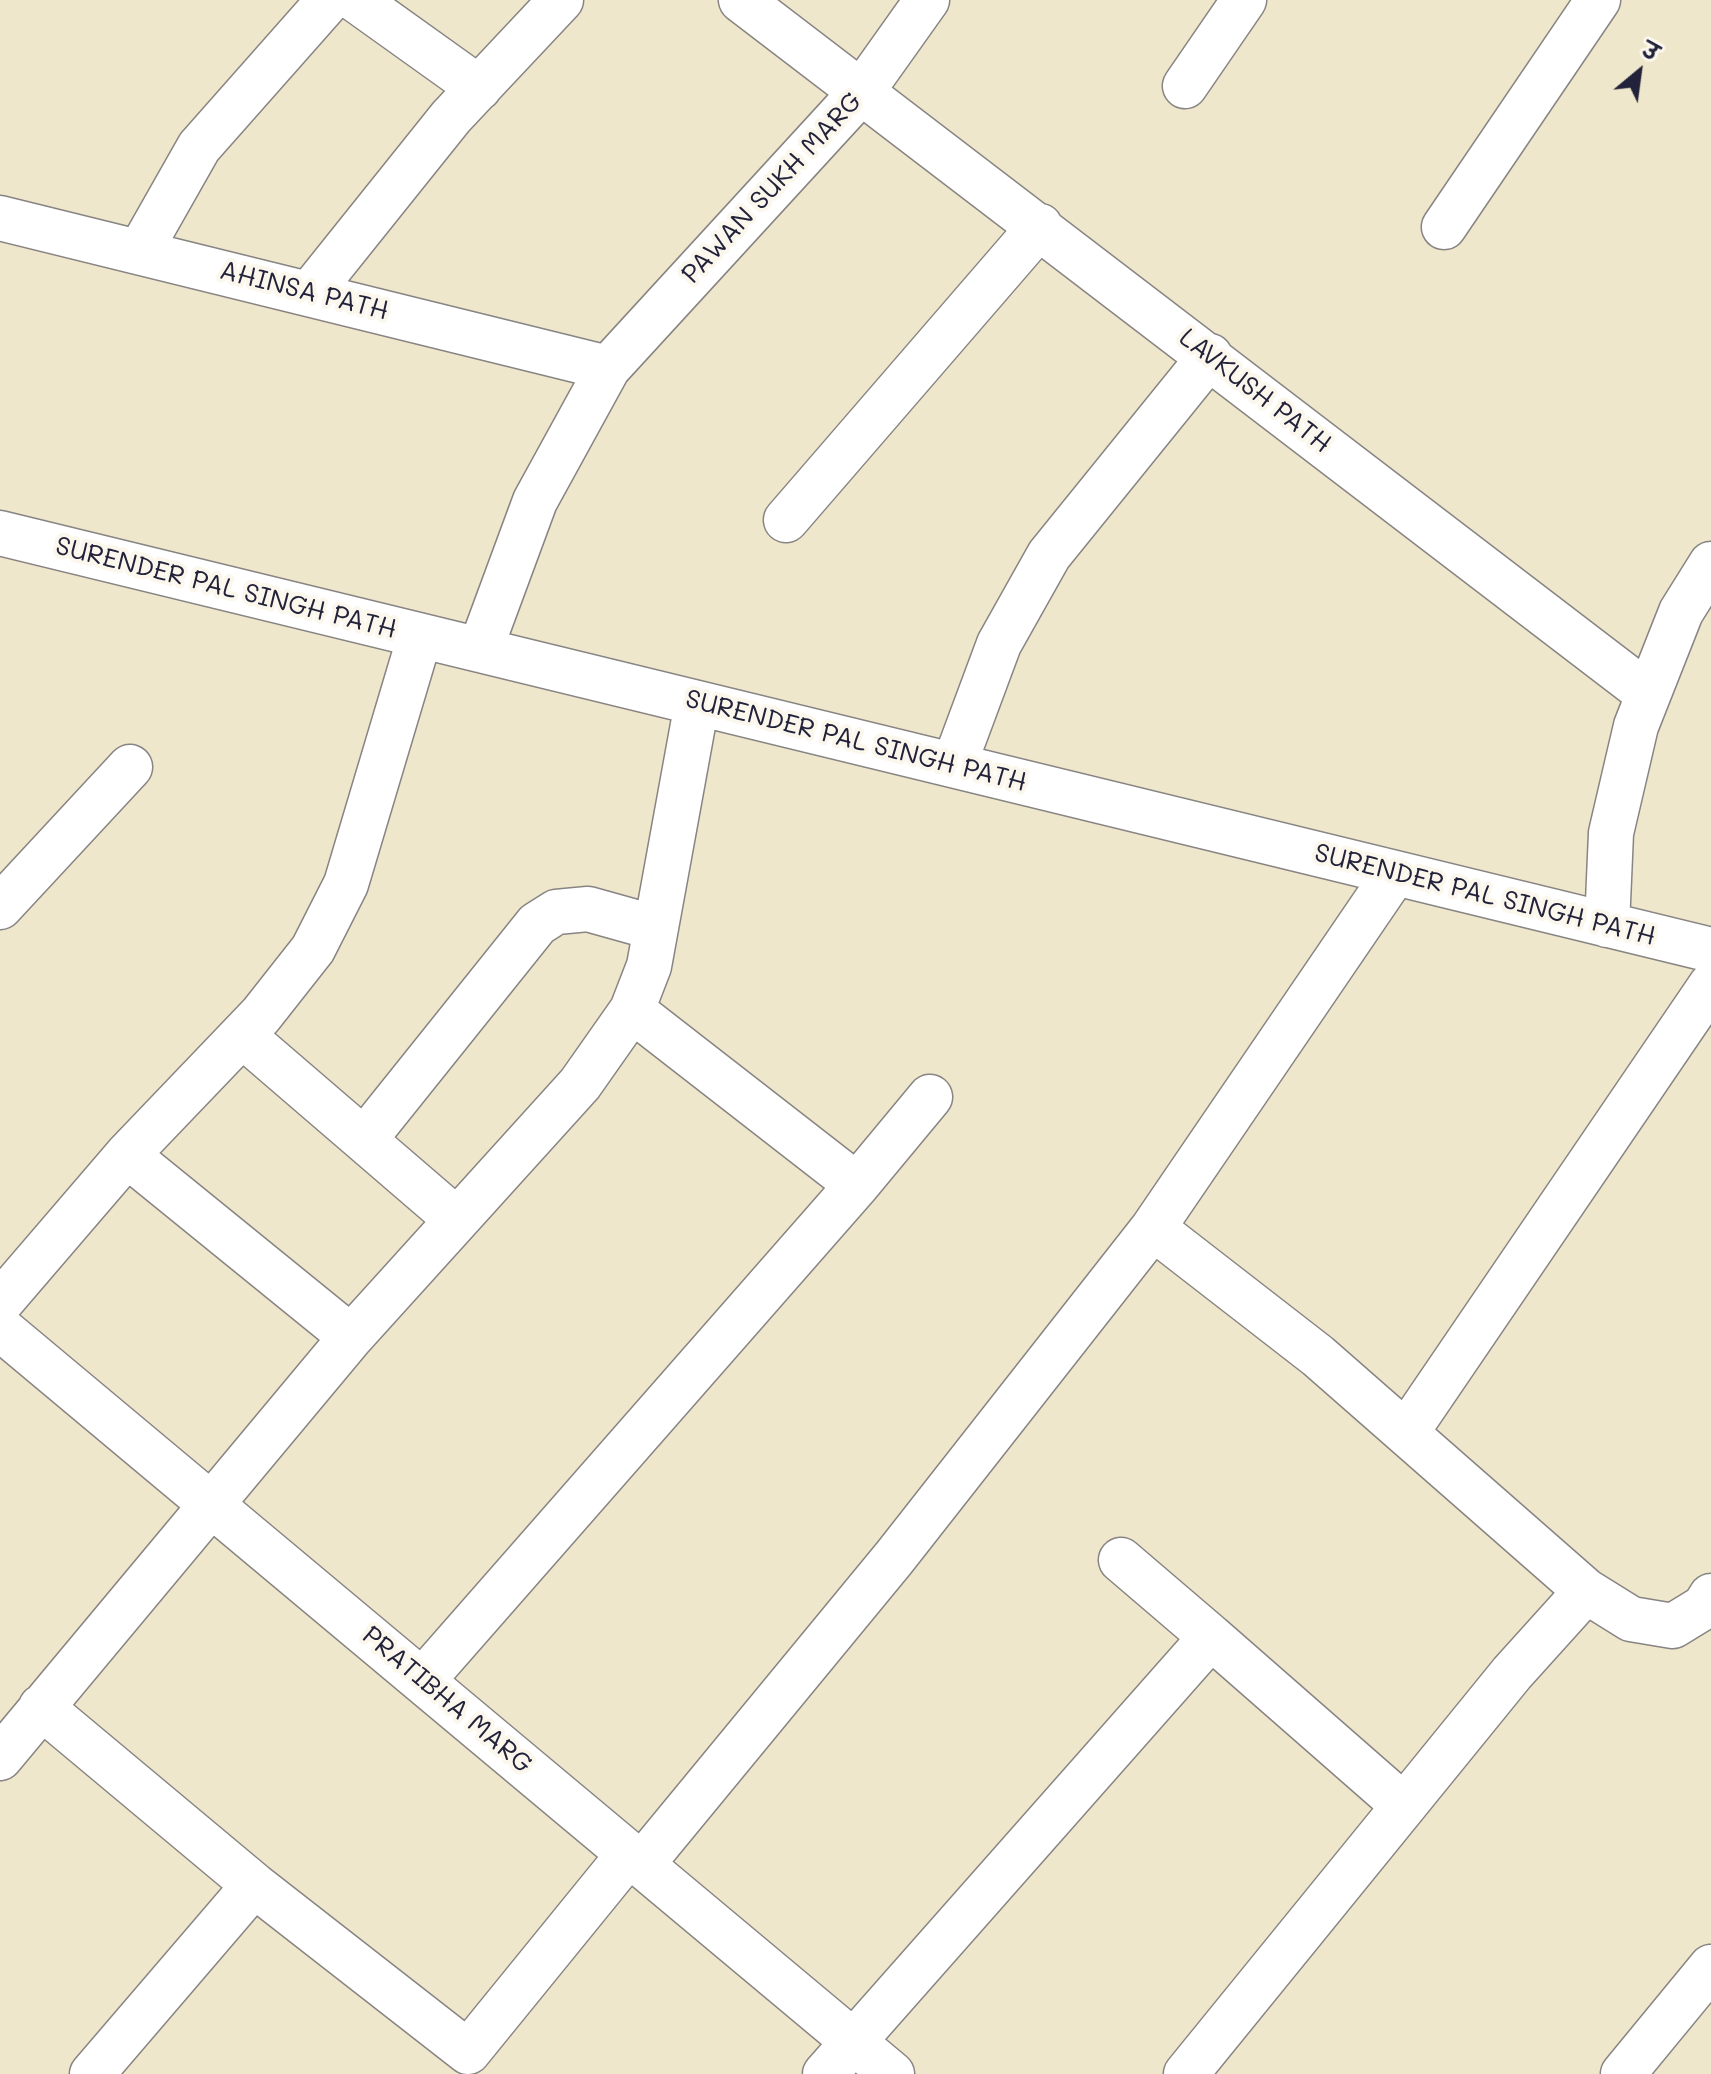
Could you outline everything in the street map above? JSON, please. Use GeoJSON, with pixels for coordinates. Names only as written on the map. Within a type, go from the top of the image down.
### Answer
{"type":"FeatureCollection","features":[{"type":"Feature","properties":{"kind":"street"},"geometry":{"type":"LineString","coordinates":[[140,251],[199,147],[329,0]]}},
{"type":"Feature","properties":{"kind":"street"},"geometry":{"type":"LineString","coordinates":[[356,0],[479,88]]}},
{"type":"Feature","properties":{"kind":"street"},"geometry":{"type":"LineString","coordinates":[[310,293],[479,88],[561,0]]}},
{"type":"Feature","properties":{"kind":"street","name":"LAVKUSH PATH"},"geometry":{"type":"LineString","coordinates":[[741,0],[863,90],[1647,693]]}},
{"type":"Feature","properties":{"kind":"street","name":"PAWAN SUKH MARG"},"geometry":{"type":"LineString","coordinates":[[480,650],[535,501],[608,368],[863,90],[927,0]]}},
{"type":"Feature","properties":{"kind":"street"},"geometry":{"type":"LineString","coordinates":[[1185,86],[1244,0]]}},
{"type":"Feature","properties":{"kind":"street"},"geometry":{"type":"LineString","coordinates":[[1444,227],[1598,0]]}},
{"type":"Feature","properties":{"kind":"street","name":"AHINSA PATH"},"geometry":{"type":"LineString","coordinates":[[0,218],[608,368]]}},
{"type":"Feature","properties":{"kind":"street"},"geometry":{"type":"LineString","coordinates":[[786,520],[1040,226]]}},
{"type":"Feature","properties":{"kind":"street"},"geometry":{"type":"LineString","coordinates":[[954,765],[999,644],[1049,555],[1210,356]]}},
{"type":"Feature","properties":{"kind":"street","name":"SURENDER PAL SINGH PATH"},"geometry":{"type":"LineString","coordinates":[[0,533],[1711,950]]}},
{"type":"Feature","properties":{"kind":"street"},"geometry":{"type":"LineString","coordinates":[[1607,925],[1611,833],[1636,726],[1681,612],[1711,564]]}},
{"type":"Feature","properties":{"kind":"street"},"geometry":{"type":"LineString","coordinates":[[0,1303],[127,1155],[242,1035],[313,949],[346,884],[420,636]]}},
{"type":"Feature","properties":{"kind":"street"},"geometry":{"type":"LineString","coordinates":[[0,1758],[351,1337],[580,1084],[632,1010],[649,966],[697,703]]}},
{"type":"Feature","properties":{"kind":"street"},"geometry":{"type":"LineString","coordinates":[[0,907],[130,767]]}},
{"type":"Feature","properties":{"kind":"street"},"geometry":{"type":"LineString","coordinates":[[41,1707],[254,1885],[459,2063],[894,1558],[1153,1228],[1395,873]]}},
{"type":"Feature","properties":{"kind":"street"},"geometry":{"type":"LineString","coordinates":[[364,1140],[537,924],[556,912],[588,909],[656,928]]}},
{"type":"Feature","properties":{"kind":"street"},"geometry":{"type":"LineString","coordinates":[[1406,1433],[1711,985]]}},
{"type":"Feature","properties":{"kind":"street"},"geometry":{"type":"LineString","coordinates":[[632,1010],[857,1185]]}},
{"type":"Feature","properties":{"kind":"street"},"geometry":{"type":"LineString","coordinates":[[242,1035],[457,1220]]}},
{"type":"Feature","properties":{"kind":"street"},"geometry":{"type":"LineString","coordinates":[[423,1680],[857,1185],[930,1097]]}},
{"type":"Feature","properties":{"kind":"street"},"geometry":{"type":"LineString","coordinates":[[127,1155],[351,1337]]}},
{"type":"Feature","properties":{"kind":"street"},"geometry":{"type":"LineString","coordinates":[[1153,1228],[1318,1356],[1586,1591],[1631,1619],[1673,1626],[1704,1607],[1711,1596]]}},
{"type":"Feature","properties":{"kind":"street","name":"PRATIBHA MARG"},"geometry":{"type":"LineString","coordinates":[[0,1328],[892,2074]]}},
{"type":"Feature","properties":{"kind":"street"},"geometry":{"type":"LineString","coordinates":[[1121,1560],[1404,1806]]}},
{"type":"Feature","properties":{"kind":"street"},"geometry":{"type":"LineString","coordinates":[[1186,2074],[1404,1806],[1586,1591]]}},
{"type":"Feature","properties":{"kind":"street"},"geometry":{"type":"LineString","coordinates":[[825,2074],[1211,1637]]}},
{"type":"Feature","properties":{"kind":"street"},"geometry":{"type":"LineString","coordinates":[[92,2074],[254,1885]]}},
{"type":"Feature","properties":{"kind":"street"},"geometry":{"type":"LineString","coordinates":[[1623,2074],[1711,1967]]}}]}
